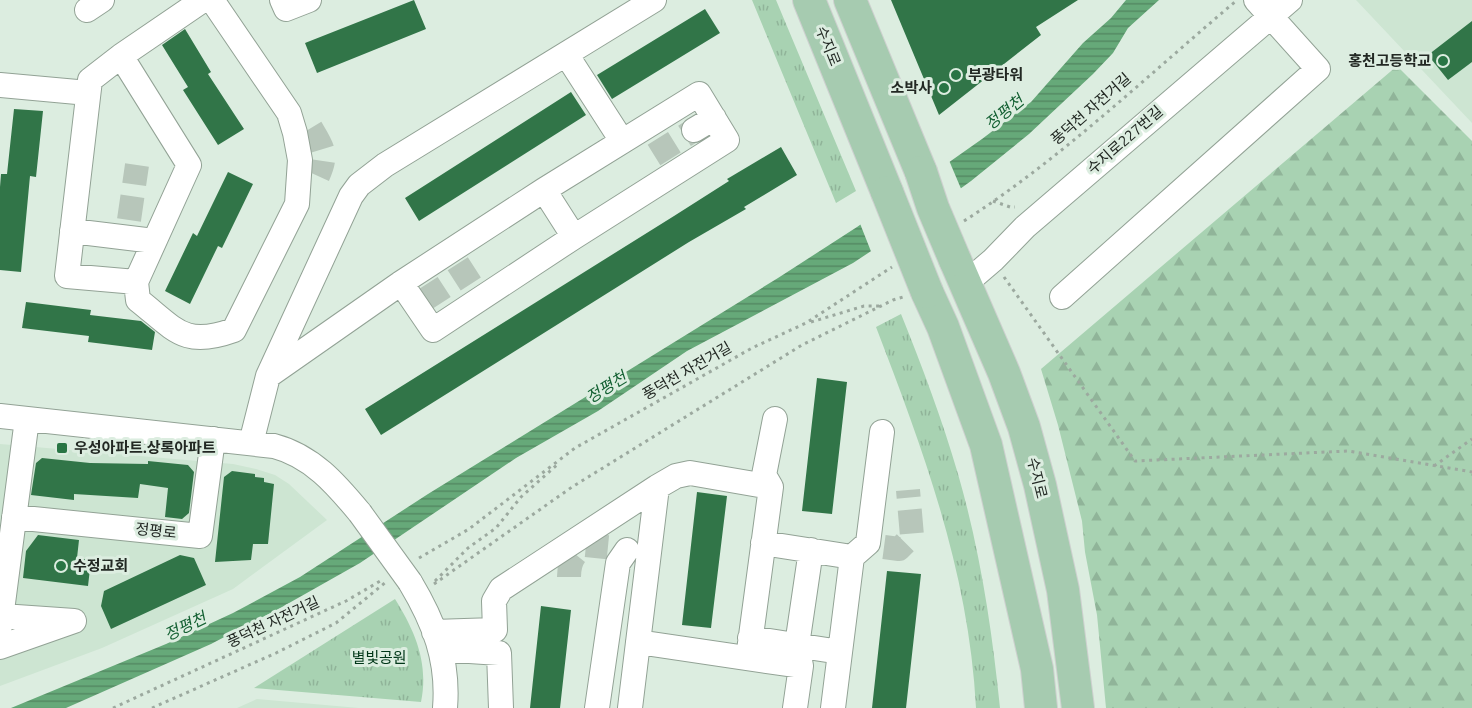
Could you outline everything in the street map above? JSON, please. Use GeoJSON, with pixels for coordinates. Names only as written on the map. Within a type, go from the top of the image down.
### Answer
{"type":"FeatureCollection","features":[{"type":"Feature","properties":{"kind":"main road","name":"수지로"},"geometry":{"type":"LineString","coordinates":[[809,0],[927,292]]}},
{"type":"Feature","properties":{"kind":"main road","name":"수지로"},"geometry":{"type":"LineString","coordinates":[[850,0],[921,172],[933,208],[1004,373],[1024,427],[1064,590],[1078,708]]}},
{"type":"Feature","properties":{"kind":"main road"},"geometry":{"type":"LineString","coordinates":[[927,292],[943,327],[986,445],[1036,669],[1041,708]]}},
{"type":"Feature","properties":{"kind":"street"},"geometry":{"type":"LineString","coordinates":[[136,282],[67,276],[90,80],[202,0]]}},
{"type":"Feature","properties":{"kind":"street"},"geometry":{"type":"LineString","coordinates":[[121,56],[189,165],[136,282],[138,300],[177,331],[189,337],[204,338],[234,330],[297,204],[300,160],[296,133],[289,113],[212,0]]}},
{"type":"Feature","properties":{"kind":"street"},"geometry":{"type":"LineString","coordinates":[[282,0],[286,9],[309,0]]}},
{"type":"Feature","properties":{"kind":"street"},"geometry":{"type":"LineString","coordinates":[[251,443],[268,376],[351,196],[359,185],[385,165],[654,0]]}},
{"type":"Feature","properties":{"kind":"street","name":"수지로227번길"},"geometry":{"type":"LineString","coordinates":[[960,272],[993,260],[1025,227],[1263,8],[1290,0]]}},
{"type":"Feature","properties":{"kind":"street"},"geometry":{"type":"LineString","coordinates":[[1062,297],[1318,69],[1263,8]]}},
{"type":"Feature","properties":{"kind":"street"},"geometry":{"type":"LineString","coordinates":[[566,54],[622,141]]}},
{"type":"Feature","properties":{"kind":"street"},"geometry":{"type":"LineString","coordinates":[[0,85],[88,93]]}},
{"type":"Feature","properties":{"kind":"street"},"geometry":{"type":"LineString","coordinates":[[268,376],[401,283],[543,190],[699,94],[704,124],[727,140],[433,330],[420,302],[401,283]]}},
{"type":"Feature","properties":{"kind":"street"},"geometry":{"type":"LineString","coordinates":[[297,196],[318,176]]}},
{"type":"Feature","properties":{"kind":"street"},"geometry":{"type":"LineString","coordinates":[[543,190],[574,237]]}},
{"type":"Feature","properties":{"kind":"street"},"geometry":{"type":"LineString","coordinates":[[72,231],[128,229],[154,241]]}},
{"type":"Feature","properties":{"kind":"street"},"geometry":{"type":"LineString","coordinates":[[0,416],[251,443],[287,449],[314,465],[360,513],[437,640],[446,676],[445,708]]}},
{"type":"Feature","properties":{"kind":"street"},"geometry":{"type":"LineString","coordinates":[[0,647],[74,621],[1,621],[27,419]]}},
{"type":"Feature","properties":{"kind":"street"},"geometry":{"type":"LineString","coordinates":[[749,648],[771,487],[764,476],[775,419]]}},
{"type":"Feature","properties":{"kind":"street"},"geometry":{"type":"LineString","coordinates":[[832,708],[840,652],[868,549],[882,432]]}},
{"type":"Feature","properties":{"kind":"street","name":"정평로"},"geometry":{"type":"LineString","coordinates":[[14,517],[200,536],[213,439]]}},
{"type":"Feature","properties":{"kind":"street"},"geometry":{"type":"LineString","coordinates":[[437,640],[495,630],[494,601],[501,589],[676,476],[690,473],[771,487]]}},
{"type":"Feature","properties":{"kind":"street"},"geometry":{"type":"LineString","coordinates":[[597,708],[618,563],[630,550],[657,487]]}},
{"type":"Feature","properties":{"kind":"street"},"geometry":{"type":"LineString","coordinates":[[763,543],[811,550],[868,549]]}},
{"type":"Feature","properties":{"kind":"street"},"geometry":{"type":"LineString","coordinates":[[630,550],[638,642],[630,708]]}},
{"type":"Feature","properties":{"kind":"street"},"geometry":{"type":"LineString","coordinates":[[795,708],[811,550]]}},
{"type":"Feature","properties":{"kind":"street"},"geometry":{"type":"LineString","coordinates":[[437,640],[499,653],[501,708]]}},
{"type":"Feature","properties":{"kind":"street"},"geometry":{"type":"LineString","coordinates":[[638,642],[749,648],[799,655],[840,652]]}},
{"type":"Feature","properties":{"kind":"path","name":"풍덕천 자전거길"},"geometry":{"type":"LineString","coordinates":[[963,222],[1011,190],[1057,154],[1237,0]]}},
{"type":"Feature","properties":{"kind":"path"},"geometry":{"type":"LineString","coordinates":[[993,260],[1135,461],[1348,451],[1472,472]]}},
{"type":"Feature","properties":{"kind":"path","name":"풍덕천 자전거길"},"geometry":{"type":"LineString","coordinates":[[418,559],[469,529],[575,448],[752,348],[806,323],[897,264]]}},
{"type":"Feature","properties":{"kind":"path"},"geometry":{"type":"LineString","coordinates":[[152,708],[276,653],[336,623],[572,487],[802,345],[893,300],[927,292]]}},
{"type":"Feature","properties":{"kind":"path"},"geometry":{"type":"LineString","coordinates":[[806,323],[864,306],[882,306]]}},
{"type":"Feature","properties":{"kind":"path"},"geometry":{"type":"LineString","coordinates":[[1434,466],[1472,439]]}},
{"type":"Feature","properties":{"kind":"path"},"geometry":{"type":"LineString","coordinates":[[401,584],[435,582],[468,548],[496,528],[520,497],[575,448]]}},
{"type":"Feature","properties":{"kind":"path","name":"풍덕천 자전거길"},"geometry":{"type":"LineString","coordinates":[[113,708],[346,601],[401,584]]}},
{"type":"Feature","properties":{"kind":"shaded area","name":"홍천고등학교"},"geometry":{"type":"Polygon","coordinates":[[[1356,0],[1472,0],[1472,123],[1356,0]]]}},
{"type":"Feature","properties":{"kind":"shaded area"},"geometry":{"type":"Polygon","coordinates":[[[0,444],[233,464],[256,469],[275,475],[289,484],[327,520],[233,589],[102,648],[0,686],[0,444]]]}},
{"type":"Feature","properties":{"kind":"shaded area"},"geometry":{"type":"Polygon","coordinates":[[[257,699],[359,708],[237,708],[257,699]]]}},
{"type":"Feature","properties":{"kind":"green space"},"geometry":{"type":"Polygon","coordinates":[[[752,0],[776,0],[856,191],[836,203],[752,0]]]}},
{"type":"Feature","properties":{"kind":"green space"},"geometry":{"type":"Polygon","coordinates":[[[1397,66],[1472,141],[1472,708],[1106,708],[1097,615],[1085,552],[1082,521],[1058,425],[1041,369],[1397,66]]]}},
{"type":"Feature","properties":{"kind":"green space"},"geometry":{"type":"Polygon","coordinates":[[[901,314],[952,453],[966,503],[984,590],[1000,708],[976,708],[972,658],[954,561],[927,467],[876,327],[901,314]]]}},
{"type":"Feature","properties":{"kind":"green space","name":"별빛공원"},"geometry":{"type":"Polygon","coordinates":[[[395,599],[409,623],[422,661],[421,702],[254,688],[395,599]]]}},
{"type":"Feature","properties":{"kind":"water","name":"정평천"},"geometry":{"type":"Polygon","coordinates":[[[1126,0],[1159,0],[1128,28],[1113,53],[1093,74],[1029,134],[971,181],[853,263],[687,351],[598,411],[516,458],[360,563],[282,607],[211,644],[66,708],[11,708],[166,644],[233,613],[300,577],[428,494],[778,278],[857,227],[1031,102],[1083,43],[1111,18],[1126,0]]]}},
{"type":"Feature","properties":{"kind":"pier"},"geometry":{"type":"Polygon","coordinates":[[[948,158],[962,191],[872,254],[859,221],[948,158]]]}},
{"type":"Feature","properties":{"kind":"building"},"geometry":{"type":"Polygon","coordinates":[[[414,0],[426,29],[317,73],[305,43],[414,0]]]}},
{"type":"Feature","properties":{"kind":"building","name":"부광타워"},"geometry":{"type":"Polygon","coordinates":[[[891,0],[1078,0],[1036,27],[1041,35],[939,115],[891,0]]]}},
{"type":"Feature","properties":{"kind":"building"},"geometry":{"type":"Polygon","coordinates":[[[705,9],[720,33],[612,99],[597,75],[705,9]]]}},
{"type":"Feature","properties":{"kind":"building"},"geometry":{"type":"Polygon","coordinates":[[[1472,21],[1472,62],[1448,80],[1428,55],[1472,21]]]}},
{"type":"Feature","properties":{"kind":"building"},"geometry":{"type":"Polygon","coordinates":[[[185,29],[211,72],[208,74],[244,129],[218,145],[183,90],[188,87],[162,45],[185,29]]]}},
{"type":"Feature","properties":{"kind":"building"},"geometry":{"type":"Polygon","coordinates":[[[571,92],[586,115],[419,221],[405,198],[571,92]]]}},
{"type":"Feature","properties":{"kind":"building"},"geometry":{"type":"Polygon","coordinates":[[[14,109],[43,111],[36,177],[30,176],[21,272],[0,270],[1,174],[7,174],[14,109]]]}},
{"type":"Feature","properties":{"kind":"building"},"geometry":{"type":"Polygon","coordinates":[[[781,147],[797,175],[744,207],[746,209],[689,242],[381,435],[365,409],[781,147]]]}},
{"type":"Feature","properties":{"kind":"building"},"geometry":{"type":"Polygon","coordinates":[[[228,172],[253,184],[222,248],[218,246],[190,304],[165,291],[193,233],[197,236],[228,172]]]}},
{"type":"Feature","properties":{"kind":"building"},"geometry":{"type":"Polygon","coordinates":[[[26,302],[91,310],[90,315],[141,321],[155,332],[152,350],[88,342],[89,336],[22,328],[26,302]]]}},
{"type":"Feature","properties":{"kind":"building"},"geometry":{"type":"Polygon","coordinates":[[[817,378],[847,382],[832,514],[802,511],[817,378]]]}},
{"type":"Feature","properties":{"kind":"building"},"geometry":{"type":"Polygon","coordinates":[[[42,458],[90,463],[148,464],[148,461],[188,465],[194,472],[189,513],[182,519],[165,517],[168,488],[140,484],[138,498],[74,494],[74,500],[31,495],[36,463],[42,458]]]}},
{"type":"Feature","properties":{"kind":"building"},"geometry":{"type":"Polygon","coordinates":[[[232,471],[255,474],[255,477],[264,478],[264,482],[274,484],[268,544],[253,544],[251,560],[215,562],[224,477],[232,471]]]}},
{"type":"Feature","properties":{"kind":"building"},"geometry":{"type":"Polygon","coordinates":[[[697,492],[727,496],[711,628],[682,625],[697,492]]]}},
{"type":"Feature","properties":{"kind":"building"},"geometry":{"type":"Polygon","coordinates":[[[38,535],[79,540],[77,558],[91,560],[88,586],[23,578],[26,551],[38,535]]]}},
{"type":"Feature","properties":{"kind":"building"},"geometry":{"type":"Polygon","coordinates":[[[180,555],[194,558],[206,585],[111,629],[101,606],[104,591],[180,555]]]}},
{"type":"Feature","properties":{"kind":"building"},"geometry":{"type":"Polygon","coordinates":[[[887,571],[921,574],[906,708],[872,708],[887,571]]]}},
{"type":"Feature","properties":{"kind":"building"},"geometry":{"type":"Polygon","coordinates":[[[541,606],[571,610],[560,708],[530,708],[541,606]]]}},
{"type":"Feature","properties":{"kind":"tunnel"},"geometry":{"type":"LineString","coordinates":[[311,128],[323,151],[323,162],[318,176]]}},
{"type":"Feature","properties":{"kind":"tunnel"},"geometry":{"type":"LineString","coordinates":[[654,155],[694,130]]}},
{"type":"Feature","properties":{"kind":"tunnel"},"geometry":{"type":"LineString","coordinates":[[129,220],[137,165]]}},
{"type":"Feature","properties":{"kind":"tunnel"},"geometry":{"type":"LineString","coordinates":[[424,300],[478,265]]}},
{"type":"Feature","properties":{"kind":"tunnel"},"geometry":{"type":"LineString","coordinates":[[884,547],[899,549],[912,536],[908,490]]}},
{"type":"Feature","properties":{"kind":"tunnel"},"geometry":{"type":"LineString","coordinates":[[569,577],[573,558],[586,545],[616,548]]}},
{"type":"Feature","properties":{"kind":"place","name":"홍천고등학교"},"geometry":{"type":"Point","coordinates":[1443,61]}},
{"type":"Feature","properties":{"kind":"place","name":"부광타워"},"geometry":{"type":"Point","coordinates":[956,75]}},
{"type":"Feature","properties":{"kind":"place","name":"소박사"},"geometry":{"type":"Point","coordinates":[944,88]}},
{"type":"Feature","properties":{"kind":"place","name":"우성아파트.상록아파트"},"geometry":{"type":"Point","coordinates":[62,448]}},
{"type":"Feature","properties":{"kind":"place","name":"수정교회"},"geometry":{"type":"Point","coordinates":[61,566]}}]}
